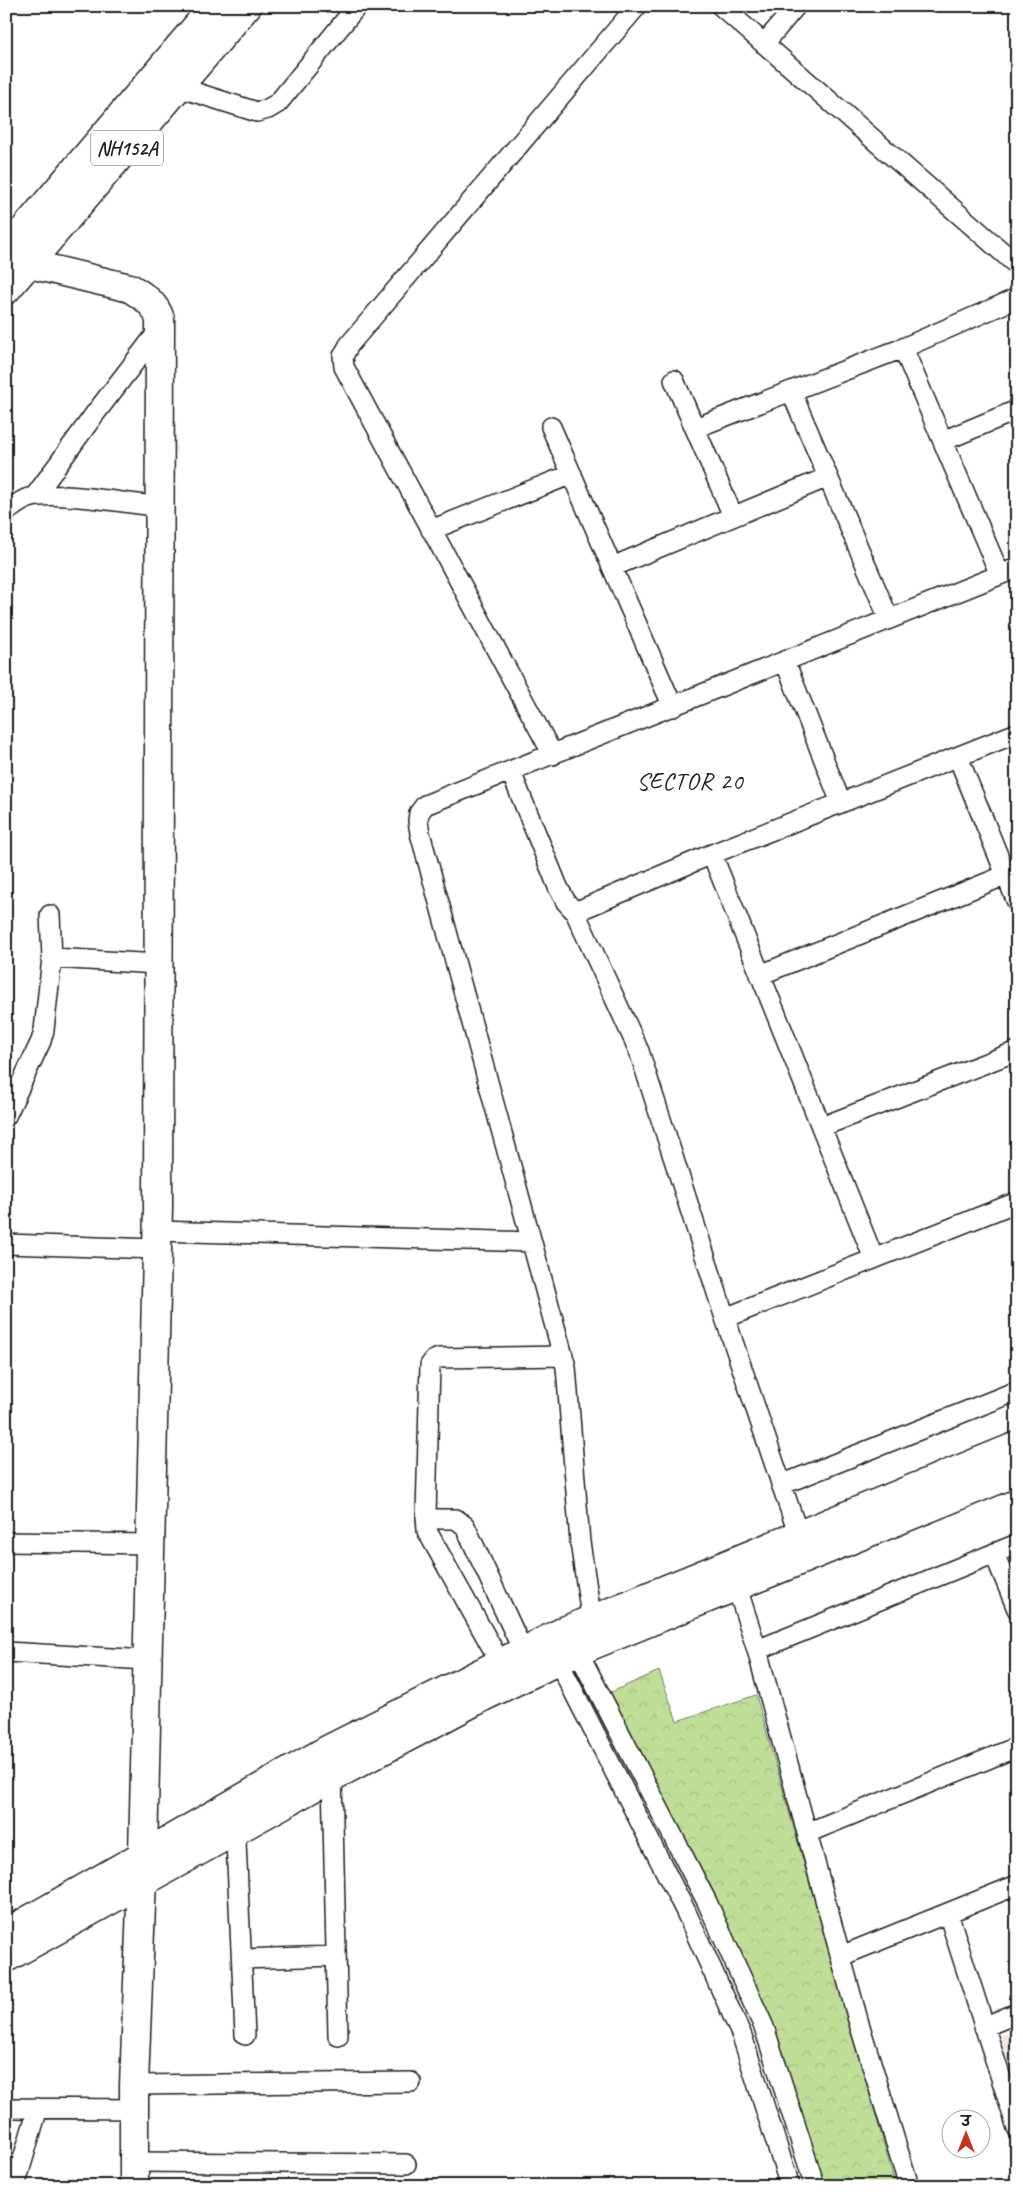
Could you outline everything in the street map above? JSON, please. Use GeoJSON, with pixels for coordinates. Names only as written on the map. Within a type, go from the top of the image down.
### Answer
{"type":"FeatureCollection","features":[{"type":"Feature","properties":{"kind":"main road","name":"NH152A"},"geometry":{"type":"LineString","coordinates":[[6,290],[14,258],[214,6]]}},
{"type":"Feature","properties":{"kind":"main road","name":"NH152A"},"geometry":{"type":"LineString","coordinates":[[14,258],[178,87],[247,6]]}},
{"type":"Feature","properties":{"kind":"main road"},"geometry":{"type":"LineString","coordinates":[[14,258],[130,288],[148,299],[157,308],[160,319],[161,508],[157,1240],[143,1854],[134,2097],[134,2174]]}},
{"type":"Feature","properties":{"kind":"main road"},"geometry":{"type":"LineString","coordinates":[[6,1958],[142,1883],[329,1749],[511,1657],[573,1640],[733,1575],[1017,1446]]}},
{"type":"Feature","properties":{"kind":"main road"},"geometry":{"type":"LineString","coordinates":[[802,1545],[1017,1472]]}},
{"type":"Feature","properties":{"kind":"main road"},"geometry":{"type":"LineString","coordinates":[[6,1933],[143,1854],[332,1776],[573,1640]]}},
{"type":"Feature","properties":{"kind":"street"},"geometry":{"type":"LineString","coordinates":[[178,87],[257,112],[268,110],[278,103],[357,6]]}},
{"type":"Feature","properties":{"kind":"street"},"geometry":{"type":"LineString","coordinates":[[553,755],[344,366],[345,351],[637,6]]}},
{"type":"Feature","properties":{"kind":"street"},"geometry":{"type":"LineString","coordinates":[[721,6],[1017,265]]}},
{"type":"Feature","properties":{"kind":"street"},"geometry":{"type":"LineString","coordinates":[[764,44],[796,6]]}},
{"type":"Feature","properties":{"kind":"street"},"geometry":{"type":"LineString","coordinates":[[695,428],[904,348],[1017,298]]}},
{"type":"Feature","properties":{"kind":"street"},"geometry":{"type":"LineString","coordinates":[[35,496],[160,329]]}},
{"type":"Feature","properties":{"kind":"street"},"geometry":{"type":"LineString","coordinates":[[790,2186],[742,2036],[686,1912],[573,1640],[580,1542],[566,1367],[418,820],[419,813],[425,806],[1009,571],[943,441],[904,348]]}},
{"type":"Feature","properties":{"kind":"street"},"geometry":{"type":"LineString","coordinates":[[674,380],[733,516]]}},
{"type":"Feature","properties":{"kind":"street"},"geometry":{"type":"LineString","coordinates":[[791,391],[889,620]]}},
{"type":"Feature","properties":{"kind":"street"},"geometry":{"type":"LineString","coordinates":[[943,441],[1017,410]]}},
{"type":"Feature","properties":{"kind":"street"},"geometry":{"type":"LineString","coordinates":[[551,427],[673,707]]}},
{"type":"Feature","properties":{"kind":"street"},"geometry":{"type":"LineString","coordinates":[[432,530],[572,474]]}},
{"type":"Feature","properties":{"kind":"street"},"geometry":{"type":"LineString","coordinates":[[612,567],[828,477]]}},
{"type":"Feature","properties":{"kind":"street"},"geometry":{"type":"LineString","coordinates":[[6,512],[22,501],[35,496],[62,496],[161,508]]}},
{"type":"Feature","properties":{"kind":"street"},"geometry":{"type":"LineString","coordinates":[[785,661],[841,803]]}},
{"type":"Feature","properties":{"kind":"street"},"geometry":{"type":"LineString","coordinates":[[575,912],[712,854],[1017,733]]}},
{"type":"Feature","properties":{"kind":"street"},"geometry":{"type":"LineString","coordinates":[[958,756],[1017,902]]}},
{"type":"Feature","properties":{"kind":"street"},"geometry":{"type":"LineString","coordinates":[[511,772],[558,886],[566,902],[575,912],[639,1051],[725,1318],[802,1545]]}},
{"type":"Feature","properties":{"kind":"street"},"geometry":{"type":"LineString","coordinates":[[712,854],[874,1259]]}},
{"type":"Feature","properties":{"kind":"street"},"geometry":{"type":"LineString","coordinates":[[760,975],[1006,875]]}},
{"type":"Feature","properties":{"kind":"street"},"geometry":{"type":"LineString","coordinates":[[6,1116],[41,1041],[52,958],[50,915]]}},
{"type":"Feature","properties":{"kind":"street"},"geometry":{"type":"LineString","coordinates":[[52,958],[159,964]]}},
{"type":"Feature","properties":{"kind":"street"},"geometry":{"type":"LineString","coordinates":[[821,1127],[1017,1051]]}},
{"type":"Feature","properties":{"kind":"street"},"geometry":{"type":"LineString","coordinates":[[725,1318],[1017,1202]]}},
{"type":"Feature","properties":{"kind":"street"},"geometry":{"type":"LineString","coordinates":[[6,1244],[157,1240],[532,1242]]}},
{"type":"Feature","properties":{"kind":"street"},"geometry":{"type":"LineString","coordinates":[[511,1657],[429,1535],[426,1519],[429,1370],[432,1362],[439,1358],[563,1356]]}},
{"type":"Feature","properties":{"kind":"street"},"geometry":{"type":"LineString","coordinates":[[781,1485],[1017,1391]]}},
{"type":"Feature","properties":{"kind":"street"},"geometry":{"type":"LineString","coordinates":[[426,1519],[454,1518],[465,1526],[511,1657]]}},
{"type":"Feature","properties":{"kind":"street"},"geometry":{"type":"LineString","coordinates":[[6,1542],[150,1544]]}},
{"type":"Feature","properties":{"kind":"street"},"geometry":{"type":"LineString","coordinates":[[757,1650],[1017,1544]]}},
{"type":"Feature","properties":{"kind":"street"},"geometry":{"type":"LineString","coordinates":[[994,1553],[1017,1609]]}},
{"type":"Feature","properties":{"kind":"street"},"geometry":{"type":"LineString","coordinates":[[733,1575],[757,1650],[841,1956],[909,2186]]}},
{"type":"Feature","properties":{"kind":"street"},"geometry":{"type":"LineString","coordinates":[[573,1640],[707,1902],[764,2027],[816,2186]]}},
{"type":"Feature","properties":{"kind":"street"},"geometry":{"type":"LineString","coordinates":[[6,1652],[147,1660]]}},
{"type":"Feature","properties":{"kind":"street"},"geometry":{"type":"LineString","coordinates":[[807,1833],[1017,1747]]}},
{"type":"Feature","properties":{"kind":"street"},"geometry":{"type":"LineString","coordinates":[[332,1776],[338,2036]]}},
{"type":"Feature","properties":{"kind":"street"},"geometry":{"type":"LineString","coordinates":[[235,1817],[245,2034]]}},
{"type":"Feature","properties":{"kind":"street"},"geometry":{"type":"LineString","coordinates":[[841,1956],[1017,1885]]}},
{"type":"Feature","properties":{"kind":"street"},"geometry":{"type":"LineString","coordinates":[[948,1913],[1017,2128]]}},
{"type":"Feature","properties":{"kind":"street"},"geometry":{"type":"LineString","coordinates":[[242,1959],[335,1956]]}},
{"type":"Feature","properties":{"kind":"street"},"geometry":{"type":"LineString","coordinates":[[984,2027],[1017,2014]]}},
{"type":"Feature","properties":{"kind":"street"},"geometry":{"type":"LineString","coordinates":[[6,2108],[38,2108],[134,2097],[411,2082]]}},
{"type":"Feature","properties":{"kind":"street"},"geometry":{"type":"LineString","coordinates":[[15,2186],[38,2108]]}},
{"type":"Feature","properties":{"kind":"street"},"geometry":{"type":"LineString","coordinates":[[134,2174],[406,2164]]}},
{"type":"Feature","properties":{"kind":"shaded area"},"geometry":{"type":"Polygon","coordinates":[[[1017,2029],[1017,2086],[1000,2036],[1017,2029]]]}},
{"type":"Feature","properties":{"kind":"green space"},"geometry":{"type":"Polygon","coordinates":[[[659,1671],[677,1721],[756,1695],[896,2186],[823,2186],[609,1693],[659,1671]]]}},
{"type":"Feature","properties":{"kind":"district","name":"SECTOR 20"},"geometry":{"type":"Point","coordinates":[690,781]}}]}
